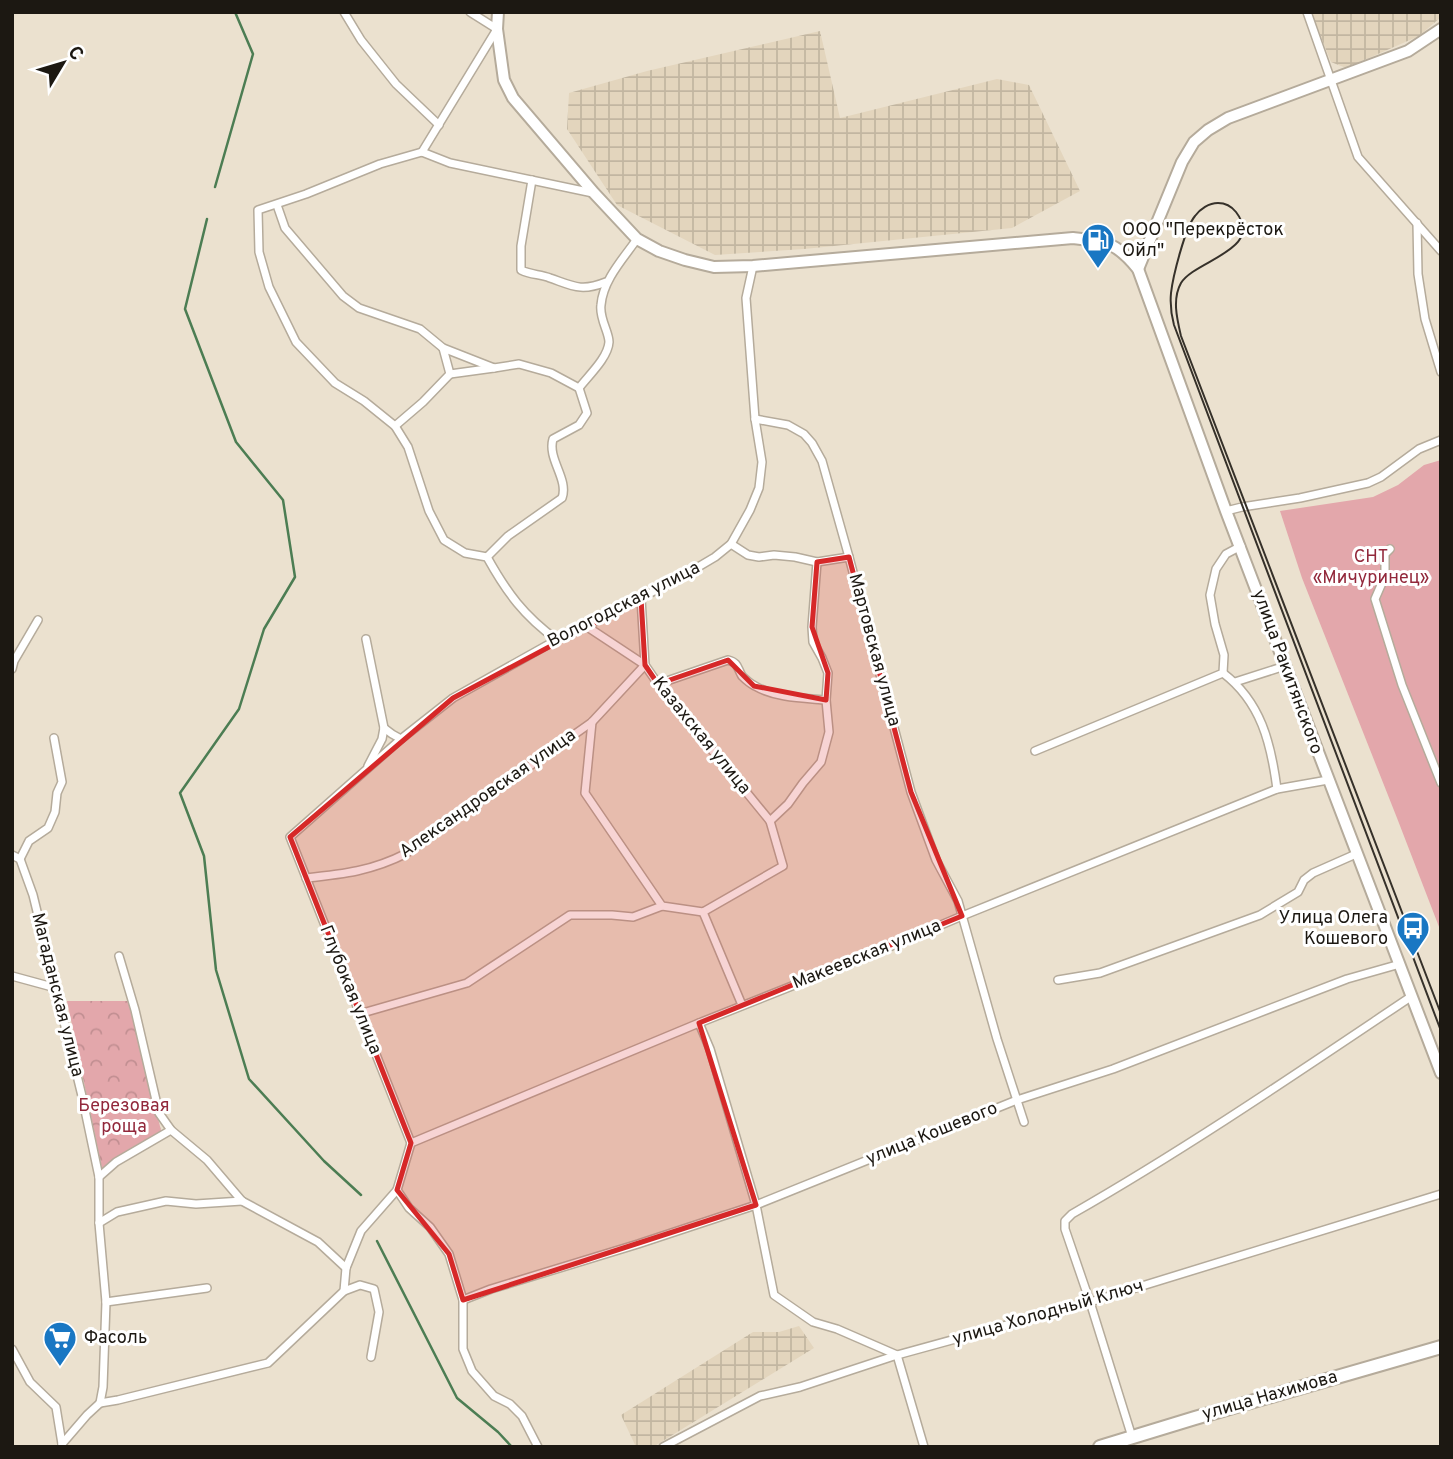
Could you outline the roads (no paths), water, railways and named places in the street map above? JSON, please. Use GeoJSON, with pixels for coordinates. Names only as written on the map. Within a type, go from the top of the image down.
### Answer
{"type":"FeatureCollection","features":[{"type":"Feature","properties":{"kind":"main road"},"geometry":{"type":"LineString","coordinates":[[498,12],[497,29],[504,80],[513,98],[594,193],[638,239],[659,251],[715,267],[1073,238],[1111,244],[1122,250],[1138,269],[1182,162],[1194,142],[1208,130],[1228,118],[1408,51],[1441,29]]}},
{"type":"Feature","properties":{"kind":"main road","name":"улица Ракитянского"},"geometry":{"type":"LineString","coordinates":[[1138,269],[1226,511],[1441,1073]]}},
{"type":"Feature","properties":{"kind":"main road","name":"улица Нахимова"},"geometry":{"type":"LineString","coordinates":[[1100,1447],[1441,1347]]}},
{"type":"Feature","properties":{"kind":"street"},"geometry":{"type":"LineString","coordinates":[[344,12],[360,40],[396,84],[439,125]]}},
{"type":"Feature","properties":{"kind":"street"},"geometry":{"type":"LineString","coordinates":[[422,152],[497,29],[470,12]]}},
{"type":"Feature","properties":{"kind":"street"},"geometry":{"type":"LineString","coordinates":[[1307,12],[1358,157],[1441,251]]}},
{"type":"Feature","properties":{"kind":"street"},"geometry":{"type":"LineString","coordinates":[[487,557],[465,554],[444,540],[429,511],[408,447],[395,426],[364,401],[335,383],[296,342],[269,287],[259,252],[258,210],[380,164],[422,152],[450,163],[594,193]]}},
{"type":"Feature","properties":{"kind":"street"},"geometry":{"type":"LineString","coordinates":[[532,180],[521,246],[521,270],[530,275],[548,277],[562,284],[585,288],[606,282]]}},
{"type":"Feature","properties":{"kind":"street"},"geometry":{"type":"LineString","coordinates":[[276,205],[285,228],[343,296],[359,308],[420,329],[443,348],[494,368]]}},
{"type":"Feature","properties":{"kind":"street"},"geometry":{"type":"LineString","coordinates":[[1416,223],[1418,274],[1424,319],[1441,372]]}},
{"type":"Feature","properties":{"kind":"street"},"geometry":{"type":"LineString","coordinates":[[579,388],[603,358],[609,342],[600,306],[606,282],[638,239]]}},
{"type":"Feature","properties":{"kind":"street","name":"Вологодская улица"},"geometry":{"type":"LineString","coordinates":[[290,837],[401,739],[453,698],[557,640],[688,573],[732,544],[750,510],[758,488],[762,462],[755,419],[746,298],[753,266]]}},
{"type":"Feature","properties":{"kind":"street"},"geometry":{"type":"LineString","coordinates":[[443,348],[450,374]]}},
{"type":"Feature","properties":{"kind":"street"},"geometry":{"type":"LineString","coordinates":[[395,426],[450,374],[520,364],[551,373],[579,388],[587,413],[579,425],[554,439],[551,448],[564,492],[562,498],[508,536],[487,557]]}},
{"type":"Feature","properties":{"kind":"street","name":"Мартовская улица"},"geometry":{"type":"LineString","coordinates":[[755,419],[788,425],[804,434],[822,461],[911,792],[936,860],[958,901],[997,1040],[1024,1122]]}},
{"type":"Feature","properties":{"kind":"street"},"geometry":{"type":"LineString","coordinates":[[1226,511],[1368,483],[1381,477],[1419,449],[1441,440]]}},
{"type":"Feature","properties":{"kind":"street"},"geometry":{"type":"LineString","coordinates":[[732,544],[748,555],[795,556],[817,562],[849,557]]}},
{"type":"Feature","properties":{"kind":"street"},"geometry":{"type":"LineString","coordinates":[[1223,673],[1224,655],[1210,595],[1216,569],[1226,554],[1241,545]]}},
{"type":"Feature","properties":{"kind":"street"},"geometry":{"type":"LineString","coordinates":[[1390,549],[1385,554],[1385,576],[1375,599],[1402,685],[1441,783]]}},
{"type":"Feature","properties":{"kind":"street"},"geometry":{"type":"LineString","coordinates":[[487,557],[517,605],[557,640]]}},
{"type":"Feature","properties":{"kind":"street"},"geometry":{"type":"LineString","coordinates":[[770,821],[788,804],[821,762],[829,732],[826,700],[828,673],[813,642],[817,562]]}},
{"type":"Feature","properties":{"kind":"street","name":"Казахская улица"},"geometry":{"type":"LineString","coordinates":[[641,598],[645,665],[770,821],[783,866],[703,912]]}},
{"type":"Feature","properties":{"kind":"street"},"geometry":{"type":"LineString","coordinates":[[12,669],[38,620]]}},
{"type":"Feature","properties":{"kind":"street"},"geometry":{"type":"LineString","coordinates":[[586,626],[645,665]]}},
{"type":"Feature","properties":{"kind":"street"},"geometry":{"type":"LineString","coordinates":[[366,639],[384,728],[382,739],[366,770]]}},
{"type":"Feature","properties":{"kind":"street"},"geometry":{"type":"LineString","coordinates":[[658,684],[729,660],[738,666],[741,675],[754,686],[782,695],[826,700]]}},
{"type":"Feature","properties":{"kind":"street","name":"Александровская улица"},"geometry":{"type":"LineString","coordinates":[[306,878],[355,872],[390,862],[407,853],[592,722],[645,665]]}},
{"type":"Feature","properties":{"kind":"street"},"geometry":{"type":"LineString","coordinates":[[1235,682],[1285,666]]}},
{"type":"Feature","properties":{"kind":"street"},"geometry":{"type":"LineString","coordinates":[[1223,673],[1242,690],[1256,711],[1270,745],[1276,789]]}},
{"type":"Feature","properties":{"kind":"street"},"geometry":{"type":"LineString","coordinates":[[1035,751],[1223,673]]}},
{"type":"Feature","properties":{"kind":"street"},"geometry":{"type":"LineString","coordinates":[[592,722],[585,793],[662,906]]}},
{"type":"Feature","properties":{"kind":"street"},"geometry":{"type":"LineString","coordinates":[[384,728],[401,739]]}},
{"type":"Feature","properties":{"kind":"street"},"geometry":{"type":"LineString","coordinates":[[15,856],[29,841],[48,828],[55,812],[57,793],[62,782],[54,738]]}},
{"type":"Feature","properties":{"kind":"street","name":"Макеевская улица"},"geometry":{"type":"LineString","coordinates":[[411,1143],[741,1005],[1276,789],[1328,780]]}},
{"type":"Feature","properties":{"kind":"street","name":"Глубокая улица"},"geometry":{"type":"LineString","coordinates":[[290,837],[411,1143]]}},
{"type":"Feature","properties":{"kind":"street"},"geometry":{"type":"LineString","coordinates":[[1058,980],[1100,973],[1260,915],[1298,892],[1304,880],[1313,873],[1356,853]]}},
{"type":"Feature","properties":{"kind":"street","name":"Магаданская улица"},"geometry":{"type":"LineString","coordinates":[[15,856],[33,895],[99,1177],[99,1223],[106,1303],[100,1403]]}},
{"type":"Feature","properties":{"kind":"street"},"geometry":{"type":"LineString","coordinates":[[359,1014],[467,983],[570,915],[633,917],[662,906],[703,912],[741,1005]]}},
{"type":"Feature","properties":{"kind":"street"},"geometry":{"type":"LineString","coordinates":[[119,956],[135,1010],[159,1113],[171,1130],[207,1160],[242,1200],[318,1242],[346,1268]]}},
{"type":"Feature","properties":{"kind":"street","name":"улица Кошевого"},"geometry":{"type":"LineString","coordinates":[[463,1300],[756,1205],[1017,1100],[1113,1069],[1346,979],[1400,964]]}},
{"type":"Feature","properties":{"kind":"street"},"geometry":{"type":"LineString","coordinates":[[12,976],[56,988]]}},
{"type":"Feature","properties":{"kind":"street"},"geometry":{"type":"LineString","coordinates":[[1132,1437],[1065,1229],[1065,1221],[1072,1214],[1166,1158],[1303,1070],[1412,996]]}},
{"type":"Feature","properties":{"kind":"street"},"geometry":{"type":"LineString","coordinates":[[699,1023],[710,1049],[756,1205],[774,1295],[813,1322],[837,1329],[897,1355],[924,1447]]}},
{"type":"Feature","properties":{"kind":"street"},"geometry":{"type":"LineString","coordinates":[[99,1177],[116,1162],[171,1130]]}},
{"type":"Feature","properties":{"kind":"street"},"geometry":{"type":"LineString","coordinates":[[344,1292],[346,1268],[361,1231],[397,1190],[411,1143]]}},
{"type":"Feature","properties":{"kind":"street"},"geometry":{"type":"LineString","coordinates":[[397,1190],[409,1208],[430,1227],[449,1254],[463,1300],[463,1349],[472,1371],[494,1396],[510,1404],[522,1416],[538,1447]]}},
{"type":"Feature","properties":{"kind":"street","name":"улица Холодный Ключ"},"geometry":{"type":"LineString","coordinates":[[663,1447],[760,1396],[800,1387],[897,1355],[1090,1302],[1441,1194]]}},
{"type":"Feature","properties":{"kind":"street"},"geometry":{"type":"LineString","coordinates":[[99,1223],[117,1212],[166,1201],[196,1204],[242,1200]]}},
{"type":"Feature","properties":{"kind":"street"},"geometry":{"type":"LineString","coordinates":[[62,1446],[100,1403],[268,1363],[344,1292],[360,1285],[374,1289],[379,1312],[371,1357]]}},
{"type":"Feature","properties":{"kind":"street"},"geometry":{"type":"LineString","coordinates":[[106,1303],[207,1288]]}},
{"type":"Feature","properties":{"kind":"street"},"geometry":{"type":"LineString","coordinates":[[12,1349],[30,1382],[56,1407],[62,1446]]}},
{"type":"Feature","properties":{"kind":"waterway"},"geometry":{"type":"LineString","coordinates":[[215,187],[253,54],[235,12]]}},
{"type":"Feature","properties":{"kind":"waterway"},"geometry":{"type":"LineString","coordinates":[[207,219],[185,309],[236,442],[283,500],[295,577],[264,629],[239,709],[180,793],[204,856],[216,970],[249,1079],[324,1161],[361,1195]]}},
{"type":"Feature","properties":{"kind":"waterway"},"geometry":{"type":"LineString","coordinates":[[377,1241],[457,1398],[512,1447]]}},
{"type":"Feature","properties":{"kind":"tram line"},"geometry":{"type":"LineString","coordinates":[[1441,1014],[1181,336],[1176,302],[1181,283],[1189,275],[1225,253],[1242,236],[1243,225],[1236,212],[1223,204],[1211,204],[1202,209],[1191,222],[1180,253],[1171,293],[1174,325],[1441,1031]]}},
{"type":"Feature","properties":{"kind":"place","name":"ООО \"Перекрёсток Ойл\""},"geometry":{"type":"Point","coordinates":[1098,270]}},
{"type":"Feature","properties":{"kind":"place","name":"Улица Олега Кошевого"},"geometry":{"type":"Point","coordinates":[1413,958]}},
{"type":"Feature","properties":{"kind":"place","name":"Фасоль"},"geometry":{"type":"Point","coordinates":[60,1368]}},
{"type":"Feature","properties":{"kind":"park label","name":"СНТ «Мичуринец»"},"geometry":{"type":"Point","coordinates":[1371,567]}},
{"type":"Feature","properties":{"kind":"park label","name":"Березовая роща"},"geometry":{"type":"Point","coordinates":[124,1116]}}]}
